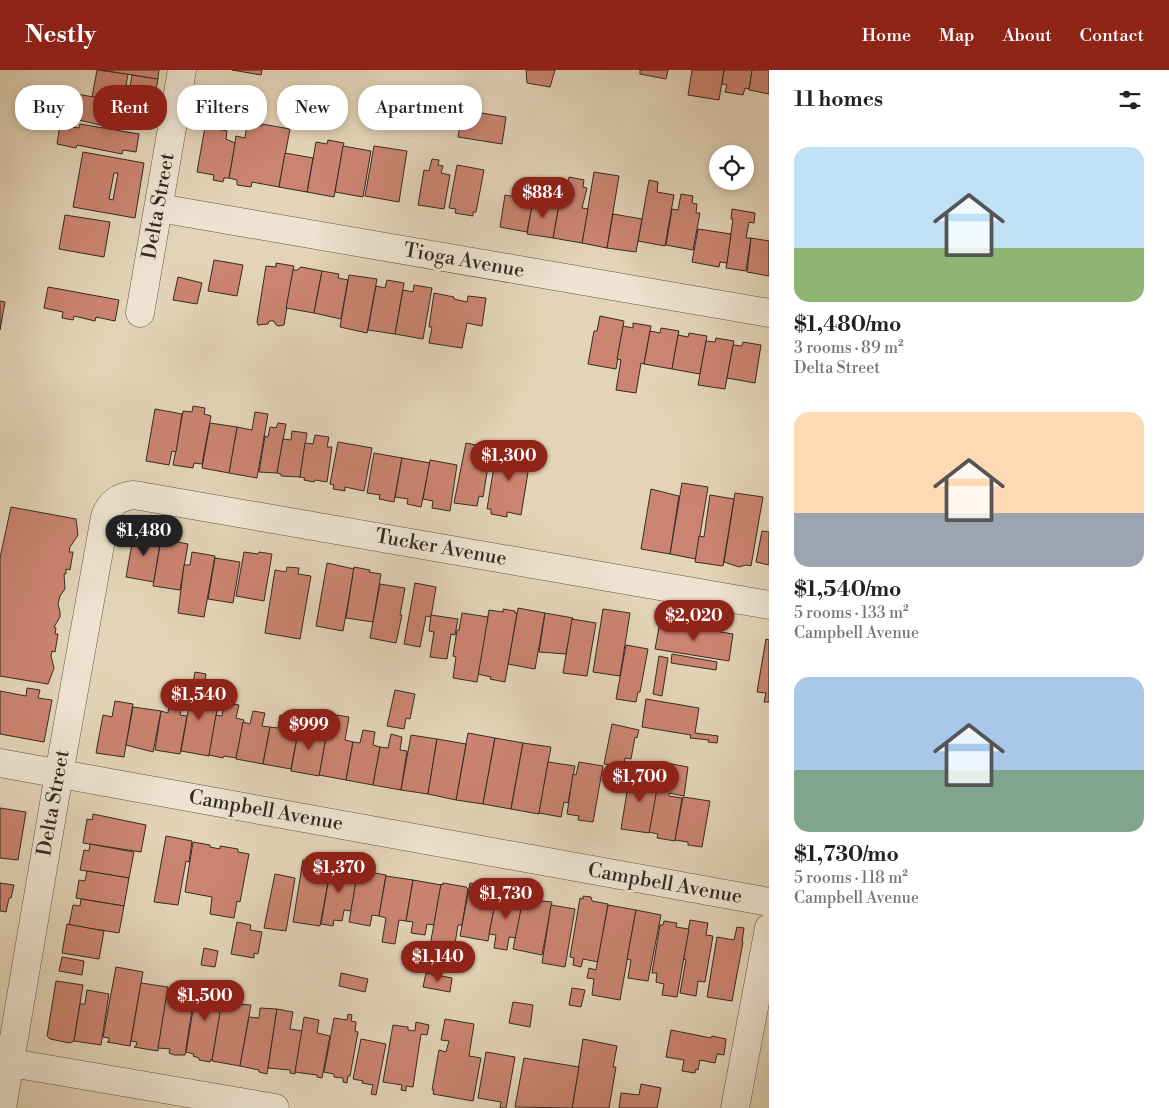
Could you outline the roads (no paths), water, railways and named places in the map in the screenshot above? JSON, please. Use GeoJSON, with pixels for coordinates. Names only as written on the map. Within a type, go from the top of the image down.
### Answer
{"type":"FeatureCollection","features":[{"type":"Feature","properties":{"kind":"street","name":"Delta Street"},"geometry":{"type":"LineString","coordinates":[[140,313],[182,70]]}},
{"type":"Feature","properties":{"kind":"street","name":"Tioga Avenue"},"geometry":{"type":"LineString","coordinates":[[159,208],[769,313]]}},
{"type":"Feature","properties":{"kind":"street","name":"Tucker Avenue"},"geometry":{"type":"LineString","coordinates":[[114,501],[123,496],[134,494],[769,605]]}},
{"type":"Feature","properties":{"kind":"street","name":"Delta Street"},"geometry":{"type":"LineString","coordinates":[[2,1108],[5,1061],[105,517],[108,508],[114,501]]}},
{"type":"Feature","properties":{"kind":"street","name":"Campbell Avenue"},"geometry":{"type":"LineString","coordinates":[[0,763],[769,902]]}},
{"type":"Feature","properties":{"kind":"street"},"geometry":{"type":"LineString","coordinates":[[735,1108],[769,928]]}},
{"type":"Feature","properties":{"kind":"street"},"geometry":{"type":"LineString","coordinates":[[5,1061],[275,1108]]}}]}
